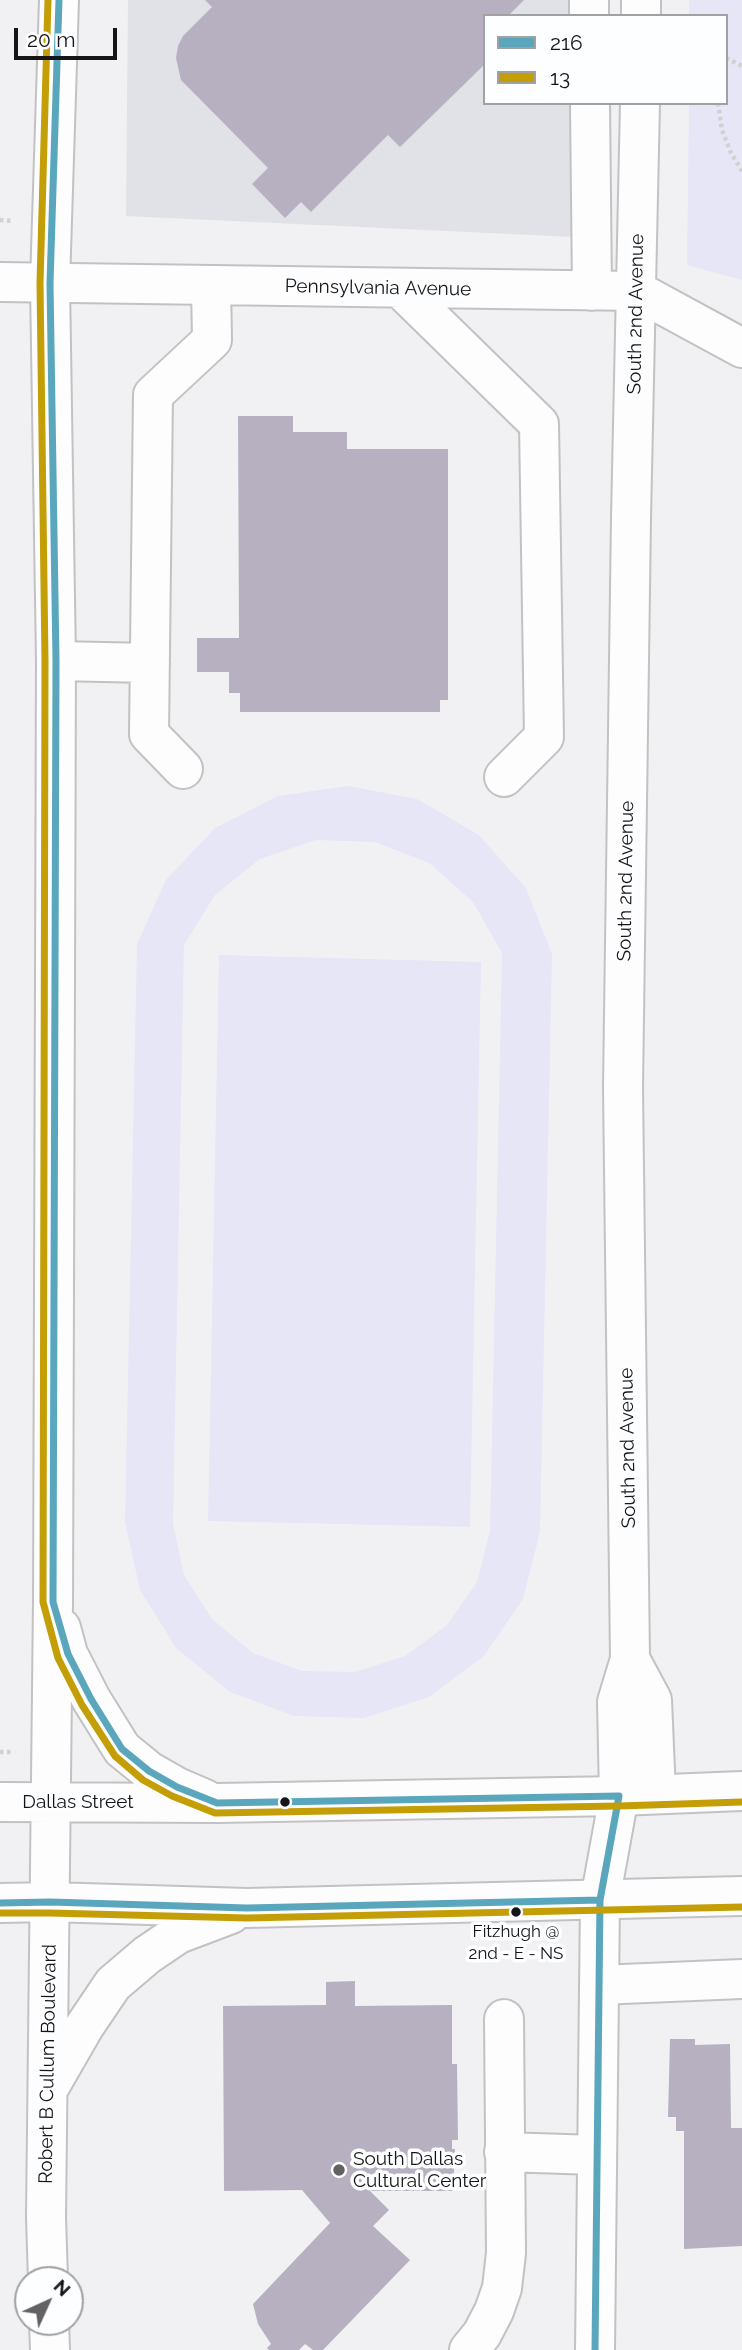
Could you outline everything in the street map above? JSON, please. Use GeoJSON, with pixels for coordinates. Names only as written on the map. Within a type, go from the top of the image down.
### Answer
{"type":"FeatureCollection","features":[{"type":"Feature","properties":{"kind":"main road","name":"Robert B Cullum Boulevard"},"geometry":{"type":"LineString","coordinates":[[48,2266],[56,661],[50,283],[59,0]]}},
{"type":"Feature","properties":{"kind":"main road"},"geometry":{"type":"LineString","coordinates":[[590,105],[592,291]]}},
{"type":"Feature","properties":{"kind":"main road","name":"South 2nd Avenue"},"geometry":{"type":"LineString","coordinates":[[595,2350],[600,1900],[619,1796],[617,1702],[631,1659],[623,1087],[640,105]]}},
{"type":"Feature","properties":{"kind":"main road","name":"Pennsylvania Avenue"},"geometry":{"type":"LineString","coordinates":[[0,282],[638,291],[742,348]]}},
{"type":"Feature","properties":{"kind":"main road"},"geometry":{"type":"LineString","coordinates":[[183,769],[149,734],[153,395],[212,340],[211,285]]}},
{"type":"Feature","properties":{"kind":"main road"},"geometry":{"type":"LineString","coordinates":[[400,288],[539,424],[544,737],[505,777]]}},
{"type":"Feature","properties":{"kind":"main road"},"geometry":{"type":"LineString","coordinates":[[56,661],[150,663]]}},
{"type":"Feature","properties":{"kind":"main road"},"geometry":{"type":"LineString","coordinates":[[53,1602],[68,1654],[90,1699],[122,1749],[149,1771],[177,1787],[217,1803]]}},
{"type":"Feature","properties":{"kind":"main road","name":"South 2nd Avenue"},"geometry":{"type":"LineString","coordinates":[[631,1659],[652,1700],[656,1794]]}},
{"type":"Feature","properties":{"kind":"main road","name":"Dallas Street"},"geometry":{"type":"LineString","coordinates":[[0,1802],[217,1803],[619,1796],[742,1791]]}},
{"type":"Feature","properties":{"kind":"main road"},"geometry":{"type":"LineString","coordinates":[[0,1903],[247,1908],[742,1896]]}},
{"type":"Feature","properties":{"kind":"main road"},"geometry":{"type":"LineString","coordinates":[[48,2091],[84,2027],[113,1984],[147,1955],[178,1934],[247,1908]]}},
{"type":"Feature","properties":{"kind":"main road"},"geometry":{"type":"LineString","coordinates":[[599,1985],[742,1979]]}},
{"type":"Feature","properties":{"kind":"main road"},"geometry":{"type":"LineString","coordinates":[[469,2350],[488,2322],[502,2288],[506,2253],[504,2019]]}},
{"type":"Feature","properties":{"kind":"main road"},"geometry":{"type":"LineString","coordinates":[[504,2152],[596,2155]]}},
{"type":"Feature","properties":{"kind":"path"},"geometry":{"type":"LineString","coordinates":[[719,105],[722,130],[742,171]]}},
{"type":"Feature","properties":{"kind":"path"},"geometry":{"type":"LineString","coordinates":[[0,220],[13,220]]}},
{"type":"Feature","properties":{"kind":"path"},"geometry":{"type":"LineString","coordinates":[[0,1752],[12,1752]]}},
{"type":"Feature","properties":{"kind":"shaded area"},"geometry":{"type":"Polygon","coordinates":[[[128,0],[597,0],[597,14],[483,14],[483,105],[597,105],[595,238],[126,216],[128,0]]]}},
{"type":"Feature","properties":{"kind":"shaded area"},"geometry":{"type":"Polygon","coordinates":[[[689,0],[742,0],[742,280],[687,265],[689,105],[728,105],[728,14],[689,14],[689,0]]]}},
{"type":"Feature","properties":{"kind":"shaded area"},"geometry":{"type":"Polygon","coordinates":[[[348,786],[417,799],[479,835],[526,888],[552,954],[540,1532],[523,1599],[484,1656],[429,1697],[364,1718],[294,1716],[230,1692],[176,1648],[140,1590],[125,1522],[137,944],[166,880],[215,828],[278,796],[348,786]],[[316,840],[260,859],[215,895],[184,945],[173,1523],[184,1575],[212,1619],[253,1653],[302,1671],[355,1672],[405,1656],[447,1625],[477,1582],[490,1531],[502,953],[473,902],[429,863],[375,842],[316,840]]]}},
{"type":"Feature","properties":{"kind":"shaded area"},"geometry":{"type":"Polygon","coordinates":[[[219,955],[481,962],[470,1527],[208,1521],[219,955]]]}},
{"type":"Feature","properties":{"kind":"building"},"geometry":{"type":"Polygon","coordinates":[[[205,0],[524,0],[510,14],[483,14],[483,66],[400,147],[388,135],[311,212],[301,202],[285,218],[252,184],[268,168],[181,80],[176,58],[178,46],[183,36],[212,7],[205,0]]]}},
{"type":"Feature","properties":{"kind":"building"},"geometry":{"type":"Polygon","coordinates":[[[238,416],[293,416],[293,432],[347,432],[347,449],[448,449],[448,700],[440,700],[440,712],[240,712],[240,693],[229,693],[229,672],[197,672],[197,638],[239,638],[238,416]]]}},
{"type":"Feature","properties":{"kind":"building","name":"South Dallas Cultural Center"},"geometry":{"type":"Polygon","coordinates":[[[355,1981],[355,2006],[452,2005],[452,2064],[457,2064],[458,2140],[452,2140],[452,2149],[455,2149],[453,2191],[370,2191],[389,2210],[373,2226],[410,2260],[323,2350],[313,2350],[305,2344],[299,2350],[269,2350],[267,2348],[271,2344],[258,2324],[253,2304],[330,2223],[302,2190],[224,2191],[223,2006],[326,2005],[326,1982],[355,1981]]]}},
{"type":"Feature","properties":{"kind":"building"},"geometry":{"type":"Polygon","coordinates":[[[670,2039],[695,2039],[695,2045],[730,2044],[731,2128],[742,2128],[742,2246],[684,2249],[684,2131],[676,2131],[676,2117],[668,2117],[670,2039]]]}},
{"type":"Feature","properties":{"kind":"transit line","name":"13"},"geometry":{"type":"LineString","coordinates":[[48,0],[40,283],[45,661],[43,1602],[58,1658],[82,1705],[115,1756],[143,1780],[172,1796],[215,1813],[742,1802]]}},
{"type":"Feature","properties":{"kind":"transit line","name":"216"},"geometry":{"type":"LineString","coordinates":[[59,0],[50,283],[56,661],[53,1602],[68,1654],[91,1699],[122,1749],[149,1771],[177,1787],[217,1803],[619,1796],[600,1900],[595,2350]]}},
{"type":"Feature","properties":{"kind":"transit line","name":"216"},"geometry":{"type":"LineString","coordinates":[[0,1903],[247,1908],[600,1900]]}},
{"type":"Feature","properties":{"kind":"transit line","name":"13"},"geometry":{"type":"LineString","coordinates":[[0,1913],[247,1918],[742,1907]]}},
{"type":"Feature","properties":{"kind":"place","name":"Fitzhugh @ 2nd - E - NS"},"geometry":{"type":"Point","coordinates":[516,1912]}},
{"type":"Feature","properties":{"kind":"place","name":"South Dallas Cultural Center"},"geometry":{"type":"Point","coordinates":[339,2170]}}]}
